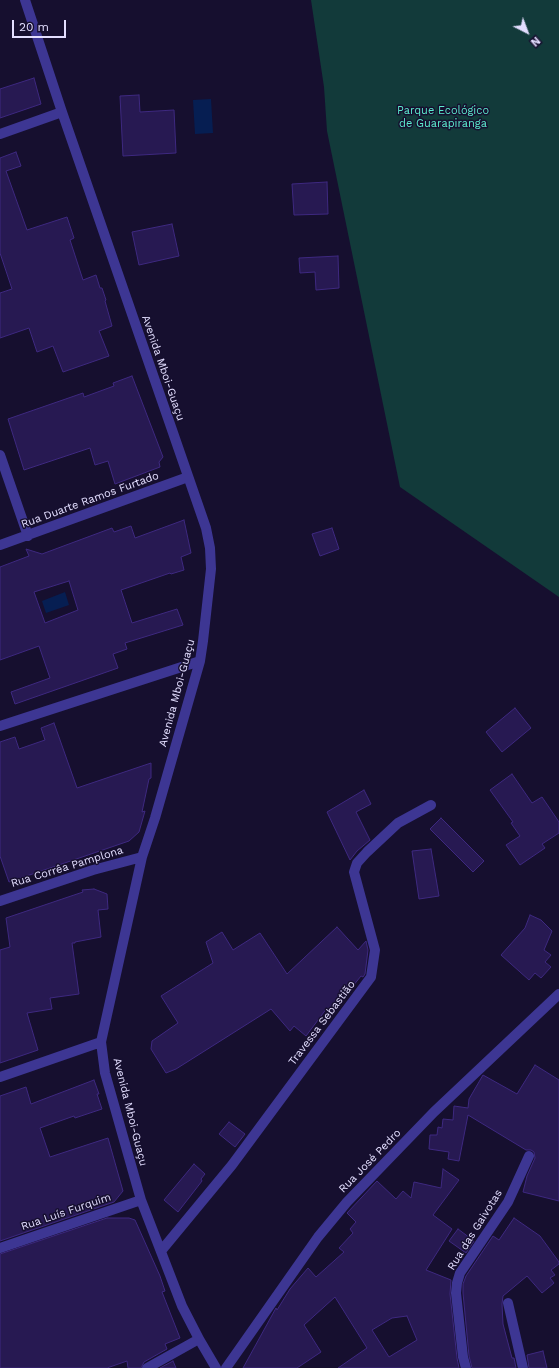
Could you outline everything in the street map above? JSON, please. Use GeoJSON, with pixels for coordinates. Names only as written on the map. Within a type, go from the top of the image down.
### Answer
{"type":"FeatureCollection","features":[{"type":"Feature","properties":{"kind":"street","name":"Avenida Mboi-Guaçu"},"geometry":{"type":"LineString","coordinates":[[25,0],[62,112],[206,528],[211,569],[200,661],[155,818],[142,857],[102,1042],[105,1073],[141,1200],[182,1306],[216,1368]]}},
{"type":"Feature","properties":{"kind":"street"},"geometry":{"type":"LineString","coordinates":[[0,134],[62,112]]}},
{"type":"Feature","properties":{"kind":"street"},"geometry":{"type":"LineString","coordinates":[[0,455],[28,536]]}},
{"type":"Feature","properties":{"kind":"street","name":"Rua Duarte Ramos Furtado"},"geometry":{"type":"LineString","coordinates":[[0,545],[188,477]]}},
{"type":"Feature","properties":{"kind":"street"},"geometry":{"type":"LineString","coordinates":[[0,726],[200,661]]}},
{"type":"Feature","properties":{"kind":"street","name":"Travessa Sebastião"},"geometry":{"type":"LineString","coordinates":[[161,1251],[232,1165],[371,977],[375,950],[354,872],[357,863],[398,823],[431,805]]}},
{"type":"Feature","properties":{"kind":"street","name":"Rua Corrêa Pamplona"},"geometry":{"type":"LineString","coordinates":[[0,901],[93,870],[142,857]]}},
{"type":"Feature","properties":{"kind":"street","name":"Rua José Pedro"},"geometry":{"type":"LineString","coordinates":[[226,1368],[318,1237],[347,1202],[434,1112],[559,994]]}},
{"type":"Feature","properties":{"kind":"street"},"geometry":{"type":"LineString","coordinates":[[0,1077],[102,1042]]}},
{"type":"Feature","properties":{"kind":"street","name":"Rua das Gaivotas"},"geometry":{"type":"LineString","coordinates":[[466,1368],[463,1357],[456,1293],[457,1283],[460,1273],[508,1202],[529,1156]]}},
{"type":"Feature","properties":{"kind":"street","name":"Rua Luís Furquim"},"geometry":{"type":"LineString","coordinates":[[0,1248],[141,1200]]}},
{"type":"Feature","properties":{"kind":"street"},"geometry":{"type":"LineString","coordinates":[[508,1303],[523,1368]]}},
{"type":"Feature","properties":{"kind":"street"},"geometry":{"type":"LineString","coordinates":[[147,1368],[199,1339]]}},
{"type":"Feature","properties":{"kind":"green space","name":"Parque Ecológico de Guarapiranga"},"geometry":{"type":"Polygon","coordinates":[[[311,0],[559,0],[559,597],[400,487],[327,131],[324,87],[311,0]]]}},
{"type":"Feature","properties":{"kind":"water"},"geometry":{"type":"Polygon","coordinates":[[[211,99],[213,133],[195,134],[193,100],[211,99]]]}},
{"type":"Feature","properties":{"kind":"water"},"geometry":{"type":"Polygon","coordinates":[[[65,592],[69,605],[46,613],[42,601],[65,592]]]}},
{"type":"Feature","properties":{"kind":"building"},"geometry":{"type":"Polygon","coordinates":[[[34,78],[41,104],[0,118],[0,89],[34,78]]]}},
{"type":"Feature","properties":{"kind":"building"},"geometry":{"type":"Polygon","coordinates":[[[139,95],[140,112],[174,110],[176,153],[123,156],[120,96],[139,95]]]}},
{"type":"Feature","properties":{"kind":"building"},"geometry":{"type":"Polygon","coordinates":[[[16,152],[21,166],[6,171],[27,230],[67,217],[74,238],[70,240],[83,280],[96,275],[106,300],[112,326],[99,331],[109,356],[63,372],[53,346],[37,352],[29,328],[0,338],[0,293],[12,289],[0,253],[0,158],[16,152]]]}},
{"type":"Feature","properties":{"kind":"building"},"geometry":{"type":"Polygon","coordinates":[[[327,182],[328,214],[294,215],[292,184],[327,182]]]}},
{"type":"Feature","properties":{"kind":"building"},"geometry":{"type":"Polygon","coordinates":[[[172,224],[179,256],[139,265],[132,232],[172,224]]]}},
{"type":"Feature","properties":{"kind":"building"},"geometry":{"type":"Polygon","coordinates":[[[338,256],[339,288],[316,290],[315,272],[300,273],[299,258],[338,256]]]}},
{"type":"Feature","properties":{"kind":"building"},"geometry":{"type":"Polygon","coordinates":[[[132,376],[163,457],[159,462],[160,467],[115,484],[108,461],[95,465],[90,448],[24,470],[8,419],[83,393],[84,397],[114,386],[113,383],[132,376]]]}},
{"type":"Feature","properties":{"kind":"building"},"geometry":{"type":"Polygon","coordinates":[[[184,520],[191,553],[181,557],[184,570],[170,573],[121,590],[132,623],[177,609],[183,625],[125,643],[127,649],[113,654],[118,668],[15,704],[11,692],[50,678],[39,646],[0,660],[0,567],[29,556],[26,549],[42,554],[112,528],[114,532],[131,526],[135,538],[184,520]],[[69,581],[34,592],[45,623],[78,610],[69,581]]]}},
{"type":"Feature","properties":{"kind":"building"},"geometry":{"type":"Polygon","coordinates":[[[332,528],[339,549],[320,556],[312,534],[332,528]]]}},
{"type":"Feature","properties":{"kind":"building"},"geometry":{"type":"Polygon","coordinates":[[[515,708],[531,728],[502,752],[486,732],[515,708]]]}},
{"type":"Feature","properties":{"kind":"building"},"geometry":{"type":"Polygon","coordinates":[[[54,723],[77,788],[151,763],[151,778],[149,779],[142,812],[145,811],[139,832],[129,841],[9,882],[0,856],[0,742],[15,737],[19,749],[45,740],[41,728],[54,723]]]}},
{"type":"Feature","properties":{"kind":"building"},"geometry":{"type":"Polygon","coordinates":[[[512,774],[532,803],[542,797],[559,822],[559,833],[542,844],[545,848],[520,865],[506,845],[520,836],[511,823],[513,822],[490,790],[512,774]]]}},
{"type":"Feature","properties":{"kind":"building"},"geometry":{"type":"Polygon","coordinates":[[[364,790],[371,804],[356,812],[370,840],[357,851],[350,860],[327,812],[364,790]]]}},
{"type":"Feature","properties":{"kind":"building"},"geometry":{"type":"Polygon","coordinates":[[[441,818],[484,861],[473,872],[430,829],[441,818]]]}},
{"type":"Feature","properties":{"kind":"building"},"geometry":{"type":"Polygon","coordinates":[[[431,849],[439,896],[419,899],[412,851],[431,849]]]}},
{"type":"Feature","properties":{"kind":"building"},"geometry":{"type":"Polygon","coordinates":[[[94,889],[107,894],[108,909],[98,910],[101,937],[72,943],[79,994],[50,998],[52,1009],[27,1013],[38,1050],[0,1063],[0,950],[10,947],[6,918],[83,892],[82,890],[94,889]]]}},
{"type":"Feature","properties":{"kind":"building"},"geometry":{"type":"Polygon","coordinates":[[[530,915],[541,920],[552,931],[544,950],[551,955],[545,962],[551,967],[541,978],[535,973],[529,980],[501,955],[525,928],[530,915]]]}},
{"type":"Feature","properties":{"kind":"building"},"geometry":{"type":"Polygon","coordinates":[[[337,927],[358,950],[366,941],[368,950],[365,974],[363,977],[361,976],[332,1012],[327,1008],[306,1036],[294,1026],[290,1031],[271,1009],[176,1069],[166,1073],[151,1049],[152,1041],[178,1023],[161,996],[213,963],[206,942],[222,932],[233,950],[260,933],[287,974],[337,927]]]}},
{"type":"Feature","properties":{"kind":"building"},"geometry":{"type":"Polygon","coordinates":[[[535,1065],[559,1080],[559,1201],[523,1192],[527,1176],[535,1158],[534,1152],[531,1150],[526,1150],[468,1115],[459,1161],[448,1159],[449,1152],[429,1149],[430,1135],[437,1135],[438,1127],[442,1128],[443,1119],[453,1120],[454,1106],[468,1108],[469,1099],[483,1075],[517,1094],[535,1065]]]}},
{"type":"Feature","properties":{"kind":"building"},"geometry":{"type":"Polygon","coordinates":[[[94,1080],[102,1109],[75,1118],[74,1116],[40,1128],[50,1157],[108,1138],[123,1191],[114,1202],[0,1241],[0,1096],[26,1087],[31,1104],[94,1080]]]}},
{"type":"Feature","properties":{"kind":"building"},"geometry":{"type":"Polygon","coordinates":[[[229,1122],[245,1134],[235,1147],[219,1134],[229,1122]]]}},
{"type":"Feature","properties":{"kind":"building"},"geometry":{"type":"Polygon","coordinates":[[[194,1164],[205,1174],[201,1179],[202,1181],[178,1212],[164,1200],[194,1164]]]}},
{"type":"Feature","properties":{"kind":"building"},"geometry":{"type":"Polygon","coordinates":[[[443,1169],[459,1180],[433,1215],[452,1229],[426,1270],[451,1280],[450,1294],[459,1368],[338,1368],[367,1348],[335,1297],[304,1325],[321,1352],[297,1368],[243,1368],[276,1308],[277,1310],[290,1289],[308,1268],[316,1277],[344,1252],[339,1248],[353,1233],[350,1229],[356,1222],[347,1213],[377,1181],[396,1199],[403,1191],[411,1198],[414,1182],[441,1188],[443,1169]],[[407,1316],[392,1318],[372,1330],[389,1357],[417,1340],[407,1316]]]}},
{"type":"Feature","properties":{"kind":"building"},"geometry":{"type":"Polygon","coordinates":[[[107,1218],[129,1218],[135,1220],[160,1276],[165,1291],[162,1292],[180,1338],[165,1344],[167,1349],[144,1362],[141,1368],[128,1368],[127,1361],[107,1368],[0,1368],[0,1254],[107,1218]]]}},
{"type":"Feature","properties":{"kind":"building"},"geometry":{"type":"Polygon","coordinates":[[[514,1218],[540,1236],[559,1262],[559,1264],[551,1270],[555,1275],[550,1278],[554,1283],[542,1293],[527,1276],[503,1296],[503,1324],[516,1368],[472,1368],[469,1356],[463,1284],[466,1276],[493,1236],[499,1240],[514,1218]]]}},
{"type":"Feature","properties":{"kind":"building"},"geometry":{"type":"Polygon","coordinates":[[[458,1229],[474,1241],[466,1253],[449,1241],[458,1229]]]}},
{"type":"Feature","properties":{"kind":"building"},"geometry":{"type":"Polygon","coordinates":[[[543,1351],[547,1368],[529,1368],[527,1355],[543,1351]]]}},
{"type":"Feature","properties":{"kind":"building"},"geometry":{"type":"Polygon","coordinates":[[[173,1361],[176,1368],[160,1368],[173,1361]]]}}]}
